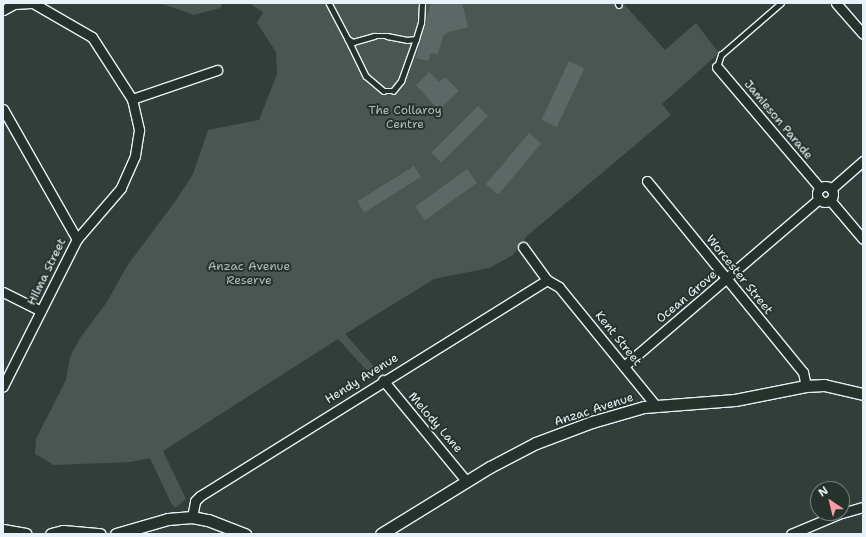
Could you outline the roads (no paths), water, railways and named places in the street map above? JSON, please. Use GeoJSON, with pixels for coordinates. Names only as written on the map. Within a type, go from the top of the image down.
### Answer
{"type":"FeatureCollection","features":[{"type":"Feature","properties":{"kind":"street"},"geometry":{"type":"LineString","coordinates":[[3,10],[14,4],[32,3],[92,37],[132,100],[139,130],[135,156],[121,188],[77,239]]}},
{"type":"Feature","properties":{"kind":"street"},"geometry":{"type":"LineString","coordinates":[[836,3],[863,34]]}},
{"type":"Feature","properties":{"kind":"street","name":"Jamieson Parade"},"geometry":{"type":"LineString","coordinates":[[717,67],[820,188]]}},
{"type":"Feature","properties":{"kind":"street"},"geometry":{"type":"LineString","coordinates":[[132,100],[217,70]]}},
{"type":"Feature","properties":{"kind":"street","name":"Hilma Street"},"geometry":{"type":"LineString","coordinates":[[3,109],[77,239],[3,386]]}},
{"type":"Feature","properties":{"kind":"street"},"geometry":{"type":"LineString","coordinates":[[831,189],[863,161]]}},
{"type":"Feature","properties":{"kind":"street","name":"Worcester Street"},"geometry":{"type":"LineString","coordinates":[[647,181],[803,372],[806,386]]}},
{"type":"Feature","properties":{"kind":"street"},"geometry":{"type":"LineString","coordinates":[[826,186],[831,189],[833,195],[830,200],[824,202],[819,199],[818,193],[820,188],[826,186]]}},
{"type":"Feature","properties":{"kind":"street","name":"Ocean Grove"},"geometry":{"type":"LineString","coordinates":[[624,366],[819,199]]}},
{"type":"Feature","properties":{"kind":"street"},"geometry":{"type":"LineString","coordinates":[[830,200],[863,239]]}},
{"type":"Feature","properties":{"kind":"street"},"geometry":{"type":"LineString","coordinates":[[523,247],[547,280]]}},
{"type":"Feature","properties":{"kind":"street","name":"Kent Street"},"geometry":{"type":"LineString","coordinates":[[547,280],[559,287],[657,407]]}},
{"type":"Feature","properties":{"kind":"street","name":"Hendy Avenue"},"geometry":{"type":"LineString","coordinates":[[192,517],[195,501],[200,496],[383,380],[547,280]]}},
{"type":"Feature","properties":{"kind":"street"},"geometry":{"type":"LineString","coordinates":[[3,292],[41,311]]}},
{"type":"Feature","properties":{"kind":"street","name":"Melody Lane"},"geometry":{"type":"LineString","coordinates":[[383,380],[467,482]]}},
{"type":"Feature","properties":{"kind":"street","name":"Anzac Avenue"},"geometry":{"type":"LineString","coordinates":[[381,534],[467,482],[536,443],[592,422],[644,407],[735,400],[806,386],[824,386],[863,394]]}},
{"type":"Feature","properties":{"kind":"street"},"geometry":{"type":"LineString","coordinates":[[850,511],[863,507]]}},
{"type":"Feature","properties":{"kind":"street"},"geometry":{"type":"LineString","coordinates":[[116,534],[168,519],[192,517],[208,520],[245,534]]}},
{"type":"Feature","properties":{"kind":"street"},"geometry":{"type":"LineString","coordinates":[[791,534],[823,521]]}},
{"type":"Feature","properties":{"kind":"street"},"geometry":{"type":"LineString","coordinates":[[3,530],[26,534]]}},
{"type":"Feature","properties":{"kind":"street"},"geometry":{"type":"LineString","coordinates":[[51,534],[63,531],[100,534]]}},
{"type":"Feature","properties":{"kind":"lane"},"geometry":{"type":"LineString","coordinates":[[329,3],[366,76],[384,91],[393,91],[401,81],[421,23],[422,3]]}},
{"type":"Feature","properties":{"kind":"lane"},"geometry":{"type":"LineString","coordinates":[[717,67],[721,55],[781,3]]}},
{"type":"Feature","properties":{"kind":"lane"},"geometry":{"type":"LineString","coordinates":[[348,39],[352,42],[363,37],[387,36],[406,40],[416,39]]}},
{"type":"Feature","properties":{"kind":"park label","name":"The Collaroy Centre"},"geometry":{"type":"Point","coordinates":[405,118]}},
{"type":"Feature","properties":{"kind":"park label","name":"Anzac Avenue Reserve"},"geometry":{"type":"Point","coordinates":[249,274]}}]}
